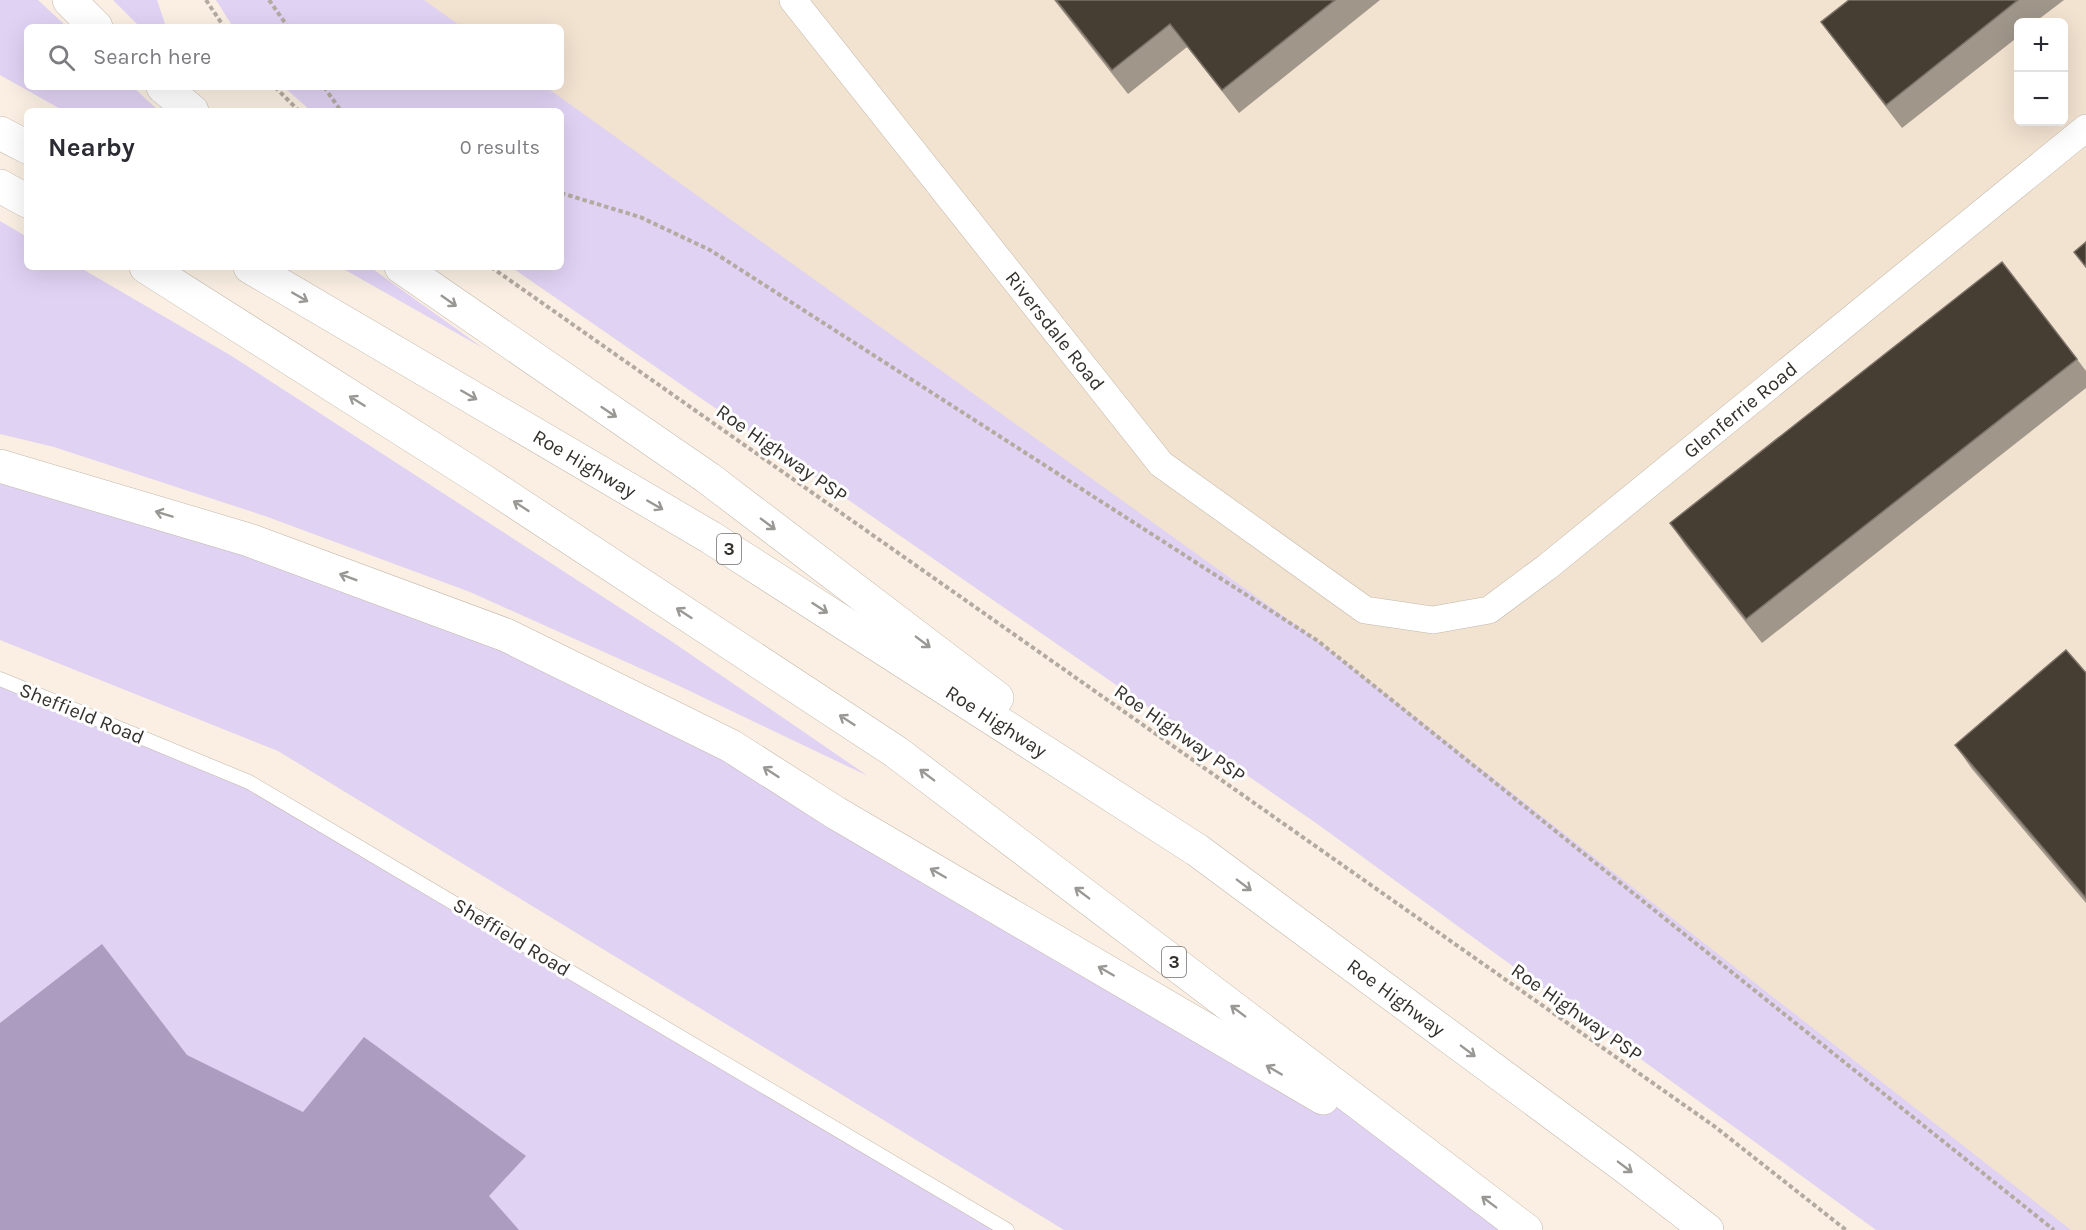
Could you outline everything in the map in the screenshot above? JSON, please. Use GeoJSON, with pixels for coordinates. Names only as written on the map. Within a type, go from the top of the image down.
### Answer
{"type":"FeatureCollection","features":[{"type":"Feature","properties":{"kind":"highway"},"geometry":{"type":"LineString","coordinates":[[69,0],[93,24]]}},
{"type":"Feature","properties":{"kind":"highway"},"geometry":{"type":"LineString","coordinates":[[167,90],[188,108]]}},
{"type":"Feature","properties":{"kind":"highway"},"geometry":{"type":"LineString","coordinates":[[0,133],[24,145]]}},
{"type":"Feature","properties":{"kind":"highway"},"geometry":{"type":"LineString","coordinates":[[0,186],[24,199]]}},
{"type":"Feature","properties":{"kind":"highway","name":"3"},"geometry":{"type":"LineString","coordinates":[[151,270],[479,478],[896,752],[1527,1230]]}},
{"type":"Feature","properties":{"kind":"highway","name":"Roe Highway"},"geometry":{"type":"LineString","coordinates":[[255,270],[710,537],[1197,850],[1596,1145],[1707,1230]]}},
{"type":"Feature","properties":{"kind":"highway"},"geometry":{"type":"LineString","coordinates":[[405,270],[708,478],[1197,850]]}},
{"type":"Feature","properties":{"kind":"highway"},"geometry":{"type":"LineString","coordinates":[[0,466],[249,540],[506,634],[731,746],[836,813],[1452,1173]]}},
{"type":"Feature","properties":{"kind":"street","name":"Riversdale Road"},"geometry":{"type":"LineString","coordinates":[[793,0],[1161,464],[1365,610]]}},
{"type":"Feature","properties":{"kind":"street","name":"Glenferrie Road"},"geometry":{"type":"LineString","coordinates":[[1365,610],[1433,620],[1489,610],[1546,567],[2086,128]]}},
{"type":"Feature","properties":{"kind":"lane","name":"Sheffield Road"},"geometry":{"type":"LineString","coordinates":[[0,679],[249,782],[1007,1230]]}},
{"type":"Feature","properties":{"kind":"path"},"geometry":{"type":"LineString","coordinates":[[206,0],[222,24]]}},
{"type":"Feature","properties":{"kind":"path"},"geometry":{"type":"LineString","coordinates":[[269,0],[286,24]]}},
{"type":"Feature","properties":{"kind":"path"},"geometry":{"type":"LineString","coordinates":[[278,90],[296,108]]}},
{"type":"Feature","properties":{"kind":"path"},"geometry":{"type":"LineString","coordinates":[[326,90],[339,108]]}},
{"type":"Feature","properties":{"kind":"path"},"geometry":{"type":"LineString","coordinates":[[564,194],[640,218],[710,250],[1318,641],[2054,1230]]}},
{"type":"Feature","properties":{"kind":"path","name":"Roe Highway PSP"},"geometry":{"type":"LineString","coordinates":[[495,270],[1714,1126],[1846,1230]]}},
{"type":"Feature","properties":{"kind":"shaded area"},"geometry":{"type":"Polygon","coordinates":[[[0,0],[38,0],[64,24],[24,24],[24,88],[0,75],[0,0]]]}},
{"type":"Feature","properties":{"kind":"shaded area"},"geometry":{"type":"Polygon","coordinates":[[[113,0],[157,0],[165,24],[137,24],[113,0]]]}},
{"type":"Feature","properties":{"kind":"shaded area"},"geometry":{"type":"Polygon","coordinates":[[[216,0],[424,0],[458,24],[231,24],[216,0]]]}},
{"type":"Feature","properties":{"kind":"shaded area"},"geometry":{"type":"Polygon","coordinates":[[[424,0],[2086,0],[2086,1230],[2031,1230],[542,90],[564,90],[564,24],[455,24],[424,0]]]}},
{"type":"Feature","properties":{"kind":"shaded area"},"geometry":{"type":"Polygon","coordinates":[[[27,90],[136,90],[156,108],[59,108],[27,90]]]}},
{"type":"Feature","properties":{"kind":"shaded area"},"geometry":{"type":"Polygon","coordinates":[[[287,90],[550,90],[1318,641],[2071,1230],[1876,1230],[1316,823],[515,270],[564,270],[564,108],[308,108],[287,90]]]}},
{"type":"Feature","properties":{"kind":"shaded area"},"geometry":{"type":"Polygon","coordinates":[[[0,221],[24,235],[24,270],[84,270],[230,355],[671,641],[868,776],[673,683],[470,592],[265,516],[54,447],[0,434],[0,221]]]}},
{"type":"Feature","properties":{"kind":"shaded area"},"geometry":{"type":"Polygon","coordinates":[[[345,270],[374,270],[483,348],[345,270]]]}},
{"type":"Feature","properties":{"kind":"shaded area"},"geometry":{"type":"Polygon","coordinates":[[[0,466],[620,690],[1452,1173],[1526,1230],[1064,1230],[278,751],[0,640],[0,466]]]}},
{"type":"Feature","properties":{"kind":"shaded area"},"geometry":{"type":"Polygon","coordinates":[[[0,679],[249,782],[1007,1230],[0,1230],[0,679]]]}},
{"type":"Feature","properties":{"kind":"shaded area"},"geometry":{"type":"Polygon","coordinates":[[[102,944],[187,1055],[303,1112],[364,1037],[526,1156],[489,1196],[519,1230],[0,1230],[0,1023],[102,944]]]}},
{"type":"Feature","properties":{"kind":"building"},"geometry":{"type":"Polygon","coordinates":[[[1056,0],[1335,0],[1222,90],[1170,24],[1112,70],[1056,0]]]}},
{"type":"Feature","properties":{"kind":"building"},"geometry":{"type":"Polygon","coordinates":[[[1849,0],[2018,0],[1886,105],[1821,22],[1849,0]]]}},
{"type":"Feature","properties":{"kind":"building"},"geometry":{"type":"Polygon","coordinates":[[[2086,242],[2086,267],[2074,252],[2086,242]]]}},
{"type":"Feature","properties":{"kind":"building"},"geometry":{"type":"Polygon","coordinates":[[[2002,262],[2077,359],[1746,619],[1670,523],[2002,262]]]}},
{"type":"Feature","properties":{"kind":"building"},"geometry":{"type":"Polygon","coordinates":[[[2066,650],[2086,673],[2086,898],[1955,745],[2066,650]]]}}]}
